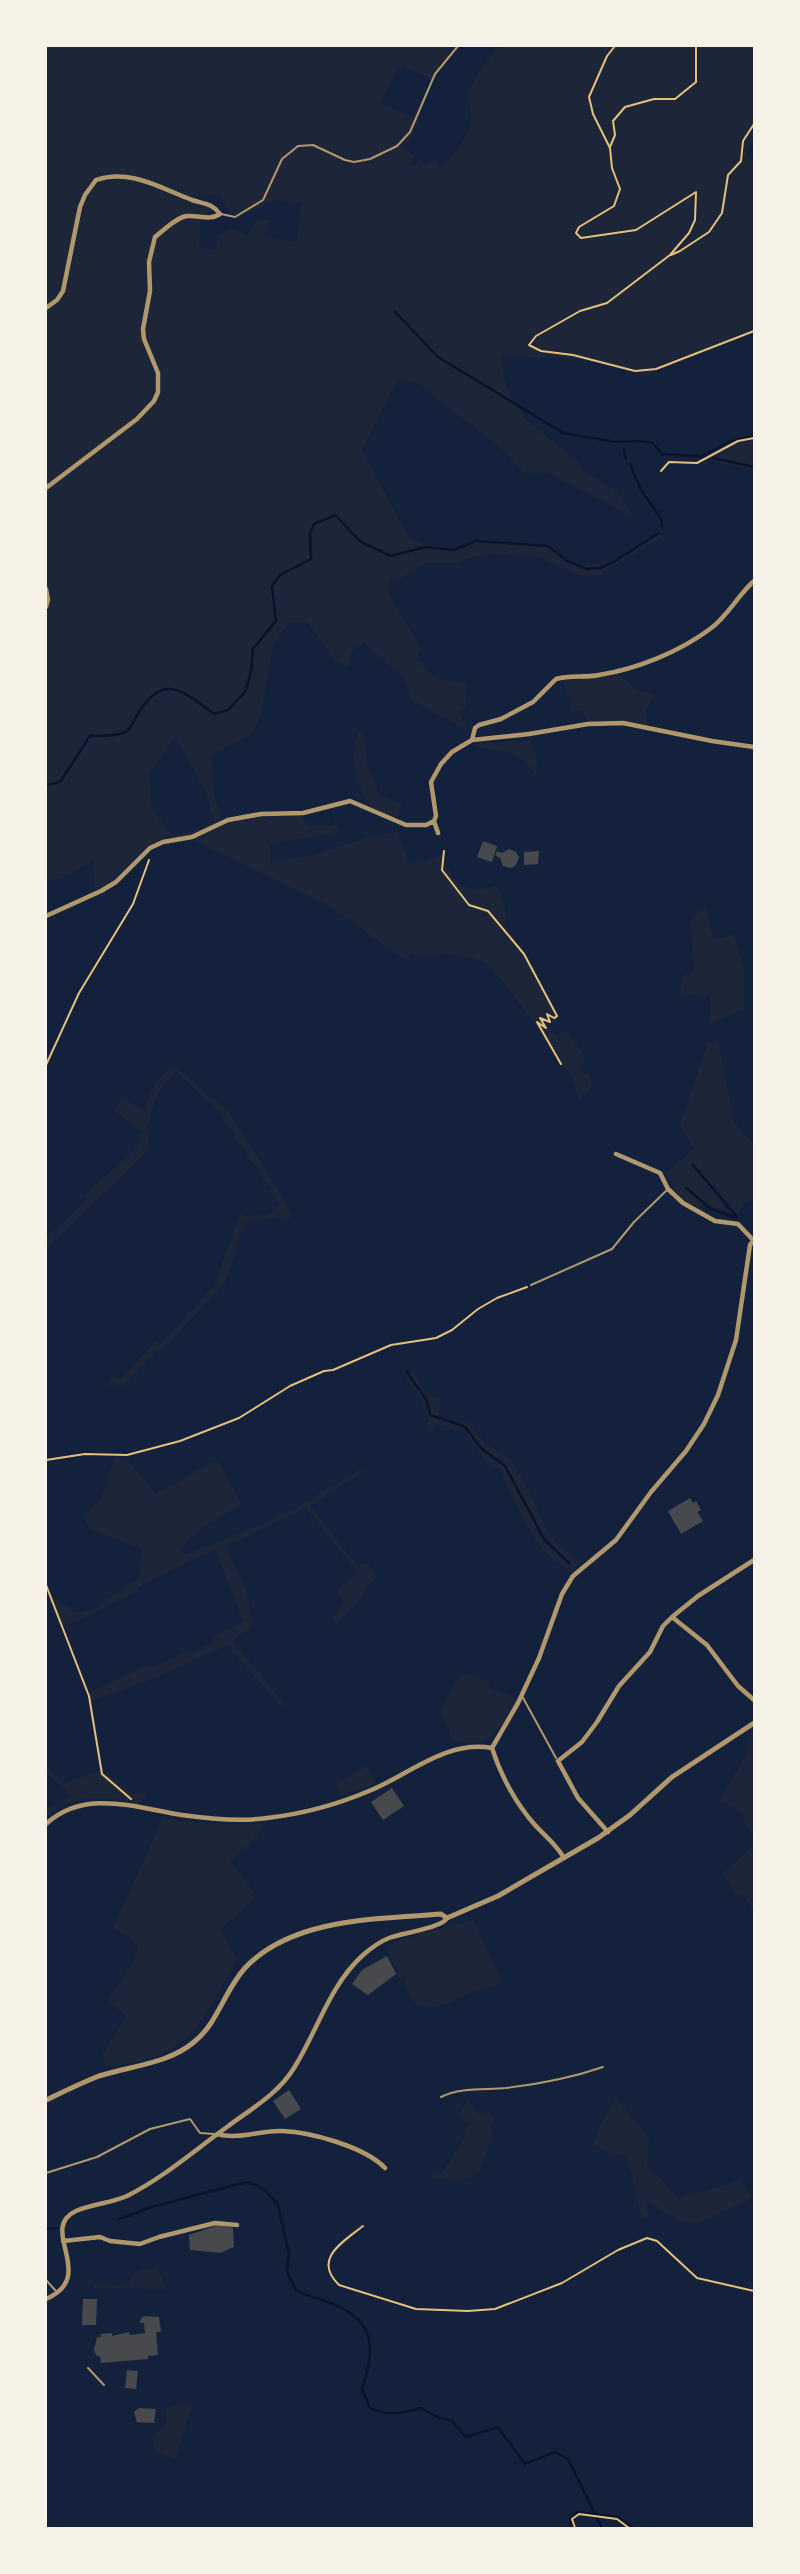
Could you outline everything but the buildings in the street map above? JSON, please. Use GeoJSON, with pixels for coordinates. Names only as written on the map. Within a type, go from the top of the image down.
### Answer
{"type":"FeatureCollection","features":[{"type":"Feature","properties":{"kind":"street"},"geometry":{"type":"LineString","coordinates":[[46,308],[57,300],[63,291],[80,207],[96,180],[114,177],[155,183],[214,206],[220,214],[211,218],[178,218],[168,229],[155,237],[149,262],[149,290],[143,329],[160,382],[154,401],[137,419],[46,488]]}},
{"type":"Feature","properties":{"kind":"street"},"geometry":{"type":"LineString","coordinates":[[472,740],[475,728],[479,725],[501,719],[533,702],[556,679],[597,676],[615,671],[651,660],[693,640],[711,628],[754,581]]}},
{"type":"Feature","properties":{"kind":"street"},"geometry":{"type":"LineString","coordinates":[[46,589],[46,607]]}},
{"type":"Feature","properties":{"kind":"street"},"geometry":{"type":"LineString","coordinates":[[438,833],[434,821],[436,816],[431,782],[441,764],[452,752],[472,740],[588,724],[623,723],[754,747]]}},
{"type":"Feature","properties":{"kind":"street"},"geometry":{"type":"LineString","coordinates":[[46,916],[116,882],[150,848],[163,842],[192,838],[228,820],[261,814],[303,813],[350,801],[406,825],[426,825],[434,821]]}},
{"type":"Feature","properties":{"kind":"street"},"geometry":{"type":"LineString","coordinates":[[492,1748],[539,1658],[562,1594],[573,1576],[616,1540],[691,1444],[719,1395],[736,1340],[750,1245],[754,1240],[738,1224],[702,1216],[668,1189],[660,1173],[615,1154]]}},
{"type":"Feature","properties":{"kind":"street"},"geometry":{"type":"LineString","coordinates":[[608,1832],[578,1798],[558,1761],[590,1732],[614,1693],[650,1652],[663,1626],[698,1596],[754,1560]]}},
{"type":"Feature","properties":{"kind":"street"},"geometry":{"type":"LineString","coordinates":[[672,1617],[707,1645],[738,1686],[754,1700]]}},
{"type":"Feature","properties":{"kind":"street"},"geometry":{"type":"LineString","coordinates":[[46,2299],[57,2294],[69,2274],[63,2241],[67,2218],[74,2212],[133,2192],[157,2178],[262,2103],[294,2069],[337,1985],[361,1957],[386,1939],[440,1925],[447,1918],[498,1896],[608,1832],[672,1777],[754,1723]]}},
{"type":"Feature","properties":{"kind":"street"},"geometry":{"type":"LineString","coordinates":[[46,1824],[55,1815],[85,1804],[104,1802],[230,1820],[299,1814],[368,1792],[436,1757],[468,1748],[492,1748]]}},
{"type":"Feature","properties":{"kind":"street"},"geometry":{"type":"LineString","coordinates":[[492,1748],[503,1776],[528,1817],[554,1843],[564,1858]]}},
{"type":"Feature","properties":{"kind":"street"},"geometry":{"type":"LineString","coordinates":[[46,2100],[97,2077],[176,2053],[194,2043],[208,2028],[229,1989],[246,1967],[286,1940],[316,1930],[371,1920],[441,1914],[447,1918]]}},
{"type":"Feature","properties":{"kind":"street"},"geometry":{"type":"LineString","coordinates":[[216,2134],[228,2137],[283,2131],[325,2138],[356,2151],[385,2168]]}},
{"type":"Feature","properties":{"kind":"street"},"geometry":{"type":"LineString","coordinates":[[63,2241],[98,2237],[140,2244],[215,2223],[237,2225]]}},
{"type":"Feature","properties":{"kind":"lane"},"geometry":{"type":"LineString","coordinates":[[220,214],[234,217],[263,201],[282,159],[298,146],[313,145],[354,162],[372,158],[397,146],[410,132],[435,74],[458,46]]}},
{"type":"Feature","properties":{"kind":"lane"},"geometry":{"type":"LineString","coordinates":[[531,1285],[612,1250],[634,1222],[668,1189]]}},
{"type":"Feature","properties":{"kind":"lane"},"geometry":{"type":"LineString","coordinates":[[521,1695],[558,1761]]}},
{"type":"Feature","properties":{"kind":"lane"},"geometry":{"type":"LineString","coordinates":[[441,2097],[460,2091],[566,2079],[603,2067]]}},
{"type":"Feature","properties":{"kind":"lane"},"geometry":{"type":"LineString","coordinates":[[46,2173],[117,2149],[131,2137],[167,2123],[190,2119],[200,2133],[216,2134]]}},
{"type":"Feature","properties":{"kind":"lane"},"geometry":{"type":"LineString","coordinates":[[46,2280],[57,2294]]}},
{"type":"Feature","properties":{"kind":"lane"},"geometry":{"type":"LineString","coordinates":[[88,2368],[104,2385]]}},
{"type":"Feature","properties":{"kind":"path"},"geometry":{"type":"LineString","coordinates":[[615,46],[607,56],[589,97],[597,124],[610,148],[612,168],[620,189],[614,206],[579,227],[576,233],[581,238],[636,230],[696,192],[695,220],[689,233],[670,255],[607,303],[580,311],[536,336],[529,345],[541,351],[573,355],[643,371],[656,369],[754,331]]}},
{"type":"Feature","properties":{"kind":"path"},"geometry":{"type":"LineString","coordinates":[[610,148],[615,135],[613,121],[625,107],[654,99],[675,99],[696,82],[696,46]]}},
{"type":"Feature","properties":{"kind":"path"},"geometry":{"type":"LineString","coordinates":[[670,255],[709,232],[722,213],[728,175],[741,162],[743,141],[754,124]]}},
{"type":"Feature","properties":{"kind":"path"},"geometry":{"type":"LineString","coordinates":[[661,471],[669,462],[697,463],[738,441],[754,438]]}},
{"type":"Feature","properties":{"kind":"path"},"geometry":{"type":"LineString","coordinates":[[46,1065],[79,993],[138,895],[148,866],[150,848]]}},
{"type":"Feature","properties":{"kind":"path"},"geometry":{"type":"LineString","coordinates":[[444,851],[442,870],[469,905],[488,911],[524,954],[539,980],[557,1016],[555,1018],[547,1014],[550,1022],[540,1017],[546,1028],[537,1022],[561,1064]]}},
{"type":"Feature","properties":{"kind":"path"},"geometry":{"type":"LineString","coordinates":[[46,1460],[85,1454],[127,1455],[180,1441],[239,1418],[290,1386],[324,1371],[333,1370],[391,1345],[436,1338],[497,1298],[531,1285]]}},
{"type":"Feature","properties":{"kind":"path"},"geometry":{"type":"LineString","coordinates":[[46,1585],[89,1696],[102,1774],[134,1802],[134,1806]]}},
{"type":"Feature","properties":{"kind":"path"},"geometry":{"type":"LineString","coordinates":[[363,2226],[328,2259],[331,2276],[339,2284],[416,2309],[495,2309],[562,2283],[618,2250],[647,2238],[657,2241],[697,2278],[754,2291]]}},
{"type":"Feature","properties":{"kind":"path"},"geometry":{"type":"LineString","coordinates":[[575,2529],[572,2523],[575,2515],[617,2519],[629,2529]]}},
{"type":"Feature","properties":{"kind":"shaded area"},"geometry":{"type":"Polygon","coordinates":[[[46,46],[460,46],[433,81],[403,65],[396,71],[381,104],[420,119],[412,137],[403,146],[415,157],[409,163],[413,167],[421,160],[426,165],[434,159],[442,167],[466,136],[471,114],[469,92],[478,73],[499,46],[754,46],[754,138],[746,156],[754,160],[754,333],[649,374],[583,359],[501,356],[507,387],[523,417],[578,462],[585,473],[613,489],[636,520],[609,503],[549,473],[525,473],[505,452],[418,383],[398,379],[362,450],[409,538],[423,544],[453,548],[475,540],[547,545],[567,560],[587,566],[611,562],[659,531],[662,537],[597,576],[579,575],[540,557],[483,554],[455,563],[426,563],[398,580],[389,580],[389,595],[421,648],[417,660],[436,678],[467,684],[465,709],[459,711],[467,728],[464,729],[411,699],[404,678],[363,642],[352,651],[348,667],[335,661],[308,623],[290,622],[274,643],[260,718],[252,732],[212,756],[214,795],[221,818],[189,840],[145,849],[117,877],[95,892],[93,861],[60,879],[46,880],[46,46]],[[219,195],[193,196],[211,209],[201,222],[199,247],[216,250],[218,234],[235,229],[246,236],[258,219],[269,220],[264,237],[297,242],[301,203],[273,200],[253,211],[234,214],[219,195]],[[175,737],[149,774],[152,808],[170,833],[182,834],[214,822],[206,792],[175,737]]]}},
{"type":"Feature","properties":{"kind":"shaded area"},"geometry":{"type":"Polygon","coordinates":[[[754,438],[754,470],[720,463],[720,449],[726,444],[754,438]]]}},
{"type":"Feature","properties":{"kind":"shaded area"},"geometry":{"type":"Polygon","coordinates":[[[615,671],[637,690],[654,695],[646,710],[647,727],[623,723],[588,724],[582,710],[570,712],[571,700],[560,675],[615,671]]]}},
{"type":"Feature","properties":{"kind":"shaded area"},"geometry":{"type":"Polygon","coordinates":[[[359,731],[364,734],[368,768],[376,782],[378,795],[402,804],[397,818],[373,808],[357,780],[354,750],[359,731]]]}},
{"type":"Feature","properties":{"kind":"shaded area"},"geometry":{"type":"Polygon","coordinates":[[[531,740],[537,758],[536,775],[513,754],[474,744],[531,740]]]}},
{"type":"Feature","properties":{"kind":"shaded area"},"geometry":{"type":"Polygon","coordinates":[[[303,813],[303,820],[309,826],[333,825],[335,819],[339,833],[270,843],[271,863],[313,855],[369,837],[398,832],[409,864],[427,861],[442,854],[451,873],[462,885],[476,889],[497,886],[505,906],[504,926],[535,970],[560,1018],[549,1025],[555,1036],[566,1031],[585,1056],[584,1064],[580,1065],[583,1072],[590,1076],[592,1085],[587,1093],[578,1099],[570,1074],[563,1068],[512,993],[481,961],[456,955],[429,954],[411,954],[407,960],[333,908],[194,840],[225,824],[260,816],[303,813]]]}},
{"type":"Feature","properties":{"kind":"shaded area"},"geometry":{"type":"Polygon","coordinates":[[[706,906],[713,940],[734,934],[744,968],[744,1009],[710,1023],[710,997],[680,993],[682,977],[694,970],[690,920],[706,906]]]}},
{"type":"Feature","properties":{"kind":"shaded area"},"geometry":{"type":"Polygon","coordinates":[[[708,1042],[718,1042],[734,1122],[754,1145],[754,1199],[745,1203],[737,1215],[714,1184],[703,1196],[712,1188],[732,1216],[711,1207],[701,1199],[703,1204],[700,1211],[680,1195],[666,1173],[694,1149],[680,1126],[708,1042]]]}},
{"type":"Feature","properties":{"kind":"shaded area"},"geometry":{"type":"Polygon","coordinates":[[[175,1066],[229,1112],[288,1206],[292,1217],[245,1221],[225,1283],[163,1349],[158,1349],[124,1385],[108,1385],[113,1375],[119,1380],[157,1340],[161,1343],[218,1282],[216,1280],[241,1212],[244,1216],[267,1215],[281,1204],[270,1192],[273,1189],[259,1174],[261,1171],[246,1156],[248,1152],[233,1137],[236,1134],[222,1119],[223,1116],[177,1072],[157,1096],[150,1126],[146,1123],[150,1149],[46,1249],[46,1238],[88,1199],[85,1195],[140,1144],[142,1132],[114,1110],[122,1098],[145,1111],[154,1085],[175,1066]]]}},
{"type":"Feature","properties":{"kind":"shaded area"},"geometry":{"type":"Polygon","coordinates":[[[402,1372],[414,1372],[423,1390],[441,1400],[438,1416],[470,1424],[485,1443],[511,1460],[544,1525],[558,1545],[581,1562],[571,1572],[539,1545],[512,1497],[502,1468],[497,1466],[489,1470],[492,1462],[487,1463],[465,1432],[437,1424],[430,1434],[421,1400],[402,1372]]]}},
{"type":"Feature","properties":{"kind":"shaded area"},"geometry":{"type":"Polygon","coordinates":[[[115,1458],[126,1458],[156,1494],[213,1462],[219,1463],[242,1504],[203,1527],[179,1549],[186,1554],[263,1524],[282,1511],[288,1513],[363,1468],[363,1472],[310,1506],[358,1566],[367,1563],[378,1575],[364,1591],[363,1597],[337,1623],[333,1619],[344,1601],[335,1591],[358,1573],[306,1508],[226,1546],[244,1585],[251,1616],[251,1627],[232,1641],[284,1703],[283,1709],[227,1645],[157,1677],[90,1702],[89,1693],[149,1664],[152,1668],[181,1654],[188,1655],[213,1643],[212,1637],[243,1621],[215,1549],[61,1629],[46,1592],[76,1613],[94,1609],[139,1577],[142,1550],[89,1528],[83,1514],[101,1500],[115,1458]]]}},
{"type":"Feature","properties":{"kind":"shaded area"},"geometry":{"type":"Polygon","coordinates":[[[466,1674],[491,1682],[488,1687],[519,1700],[497,1730],[481,1742],[453,1742],[448,1734],[450,1730],[439,1712],[459,1676],[466,1674]]]}},
{"type":"Feature","properties":{"kind":"shaded area"},"geometry":{"type":"Polygon","coordinates":[[[754,1730],[754,1833],[745,1827],[745,1814],[719,1800],[745,1757],[751,1732],[754,1730]]]}},
{"type":"Feature","properties":{"kind":"shaded area"},"geometry":{"type":"Polygon","coordinates":[[[46,1766],[65,1783],[98,1771],[104,1772],[134,1794],[145,1792],[147,1799],[134,1806],[134,1802],[111,1799],[76,1801],[55,1810],[46,1818],[46,1811],[72,1796],[46,1773],[46,1766]]]}},
{"type":"Feature","properties":{"kind":"shaded area"},"geometry":{"type":"Polygon","coordinates":[[[367,1766],[377,1783],[341,1796],[336,1783],[367,1766]]]}},
{"type":"Feature","properties":{"kind":"shaded area"},"geometry":{"type":"Polygon","coordinates":[[[163,1818],[211,1824],[266,1824],[249,1845],[230,1861],[257,1896],[221,1929],[237,1959],[202,2020],[189,2035],[156,2056],[134,2063],[106,2066],[102,2055],[127,2016],[107,2001],[132,1964],[137,1949],[131,1939],[113,1928],[163,1818]]]}},
{"type":"Feature","properties":{"kind":"shaded area"},"geometry":{"type":"Polygon","coordinates":[[[754,1845],[754,1911],[742,1894],[737,1896],[722,1874],[754,1845]]]}},
{"type":"Feature","properties":{"kind":"shaded area"},"geometry":{"type":"Polygon","coordinates":[[[473,1919],[503,1983],[477,1992],[476,1990],[443,2005],[432,2007],[415,2002],[386,1947],[406,1938],[473,1919]]]}},
{"type":"Feature","properties":{"kind":"shaded area"},"geometry":{"type":"Polygon","coordinates":[[[616,2098],[649,2138],[647,2168],[678,2198],[740,2181],[753,2198],[696,2224],[678,2221],[652,2203],[647,2203],[649,2216],[642,2218],[627,2155],[609,2154],[594,2144],[600,2125],[616,2098]]]}},
{"type":"Feature","properties":{"kind":"shaded area"},"geometry":{"type":"Polygon","coordinates":[[[468,2101],[473,2104],[475,2111],[482,2115],[487,2113],[494,2118],[491,2126],[493,2135],[479,2172],[461,2181],[430,2178],[434,2172],[438,2175],[442,2173],[466,2136],[463,2133],[469,2125],[458,2116],[468,2101]]]}},
{"type":"Feature","properties":{"kind":"shaded area"},"geometry":{"type":"Polygon","coordinates":[[[157,2266],[166,2289],[94,2288],[93,2285],[128,2284],[134,2273],[157,2266]]]}},
{"type":"Feature","properties":{"kind":"shaded area"},"geometry":{"type":"Polygon","coordinates":[[[178,2403],[192,2406],[175,2460],[155,2451],[152,2437],[166,2425],[166,2409],[178,2403]]]}},
{"type":"Feature","properties":{"kind":"waterway"},"geometry":{"type":"LineString","coordinates":[[395,312],[438,357],[563,433],[616,442],[653,443],[662,454],[708,457]]}},
{"type":"Feature","properties":{"kind":"waterway"},"geometry":{"type":"LineString","coordinates":[[702,456],[731,441],[754,436]]}},
{"type":"Feature","properties":{"kind":"waterway"},"geometry":{"type":"LineString","coordinates":[[624,449],[626,459]]}},
{"type":"Feature","properties":{"kind":"waterway"},"geometry":{"type":"LineString","coordinates":[[714,458],[754,467]]}},
{"type":"Feature","properties":{"kind":"waterway"},"geometry":{"type":"LineString","coordinates":[[630,464],[640,488],[661,519],[662,526]]}},
{"type":"Feature","properties":{"kind":"waterway"},"geometry":{"type":"LineString","coordinates":[[46,785],[60,782],[90,736],[125,732],[145,703],[163,690],[182,692],[214,714],[228,710],[245,692],[251,672],[253,649],[276,621],[272,586],[280,575],[311,559],[310,533],[314,524],[335,515],[361,542],[391,556],[425,547],[454,550],[476,541],[548,546],[567,561],[587,569],[612,563],[659,533]]}},
{"type":"Feature","properties":{"kind":"waterway"},"geometry":{"type":"LineString","coordinates":[[693,1165],[737,1217]]}},
{"type":"Feature","properties":{"kind":"waterway"},"geometry":{"type":"LineString","coordinates":[[686,1188],[710,1208],[736,1218]]}},
{"type":"Feature","properties":{"kind":"waterway"},"geometry":{"type":"LineString","coordinates":[[407,1372],[427,1401],[430,1415],[464,1426],[482,1449],[505,1466],[544,1539],[569,1563]]}},
{"type":"Feature","properties":{"kind":"waterway"},"geometry":{"type":"LineString","coordinates":[[119,2219],[155,2206],[246,2182],[257,2185],[278,2205],[289,2254],[287,2272],[296,2290],[339,2306],[352,2314],[367,2333],[370,2358],[362,2389],[370,2408],[389,2413],[421,2408],[439,2418],[451,2420],[466,2437],[498,2427],[525,2464],[555,2452],[568,2459],[602,2528]]}},
{"type":"Feature","properties":{"kind":"waterway"},"geometry":{"type":"LineString","coordinates":[[46,2229],[57,2228]]}},
{"type":"Feature","properties":{"kind":"waterway"},"geometry":{"type":"LineString","coordinates":[[572,2528],[570,2519],[578,2512],[617,2517],[634,2528]]}}]}
